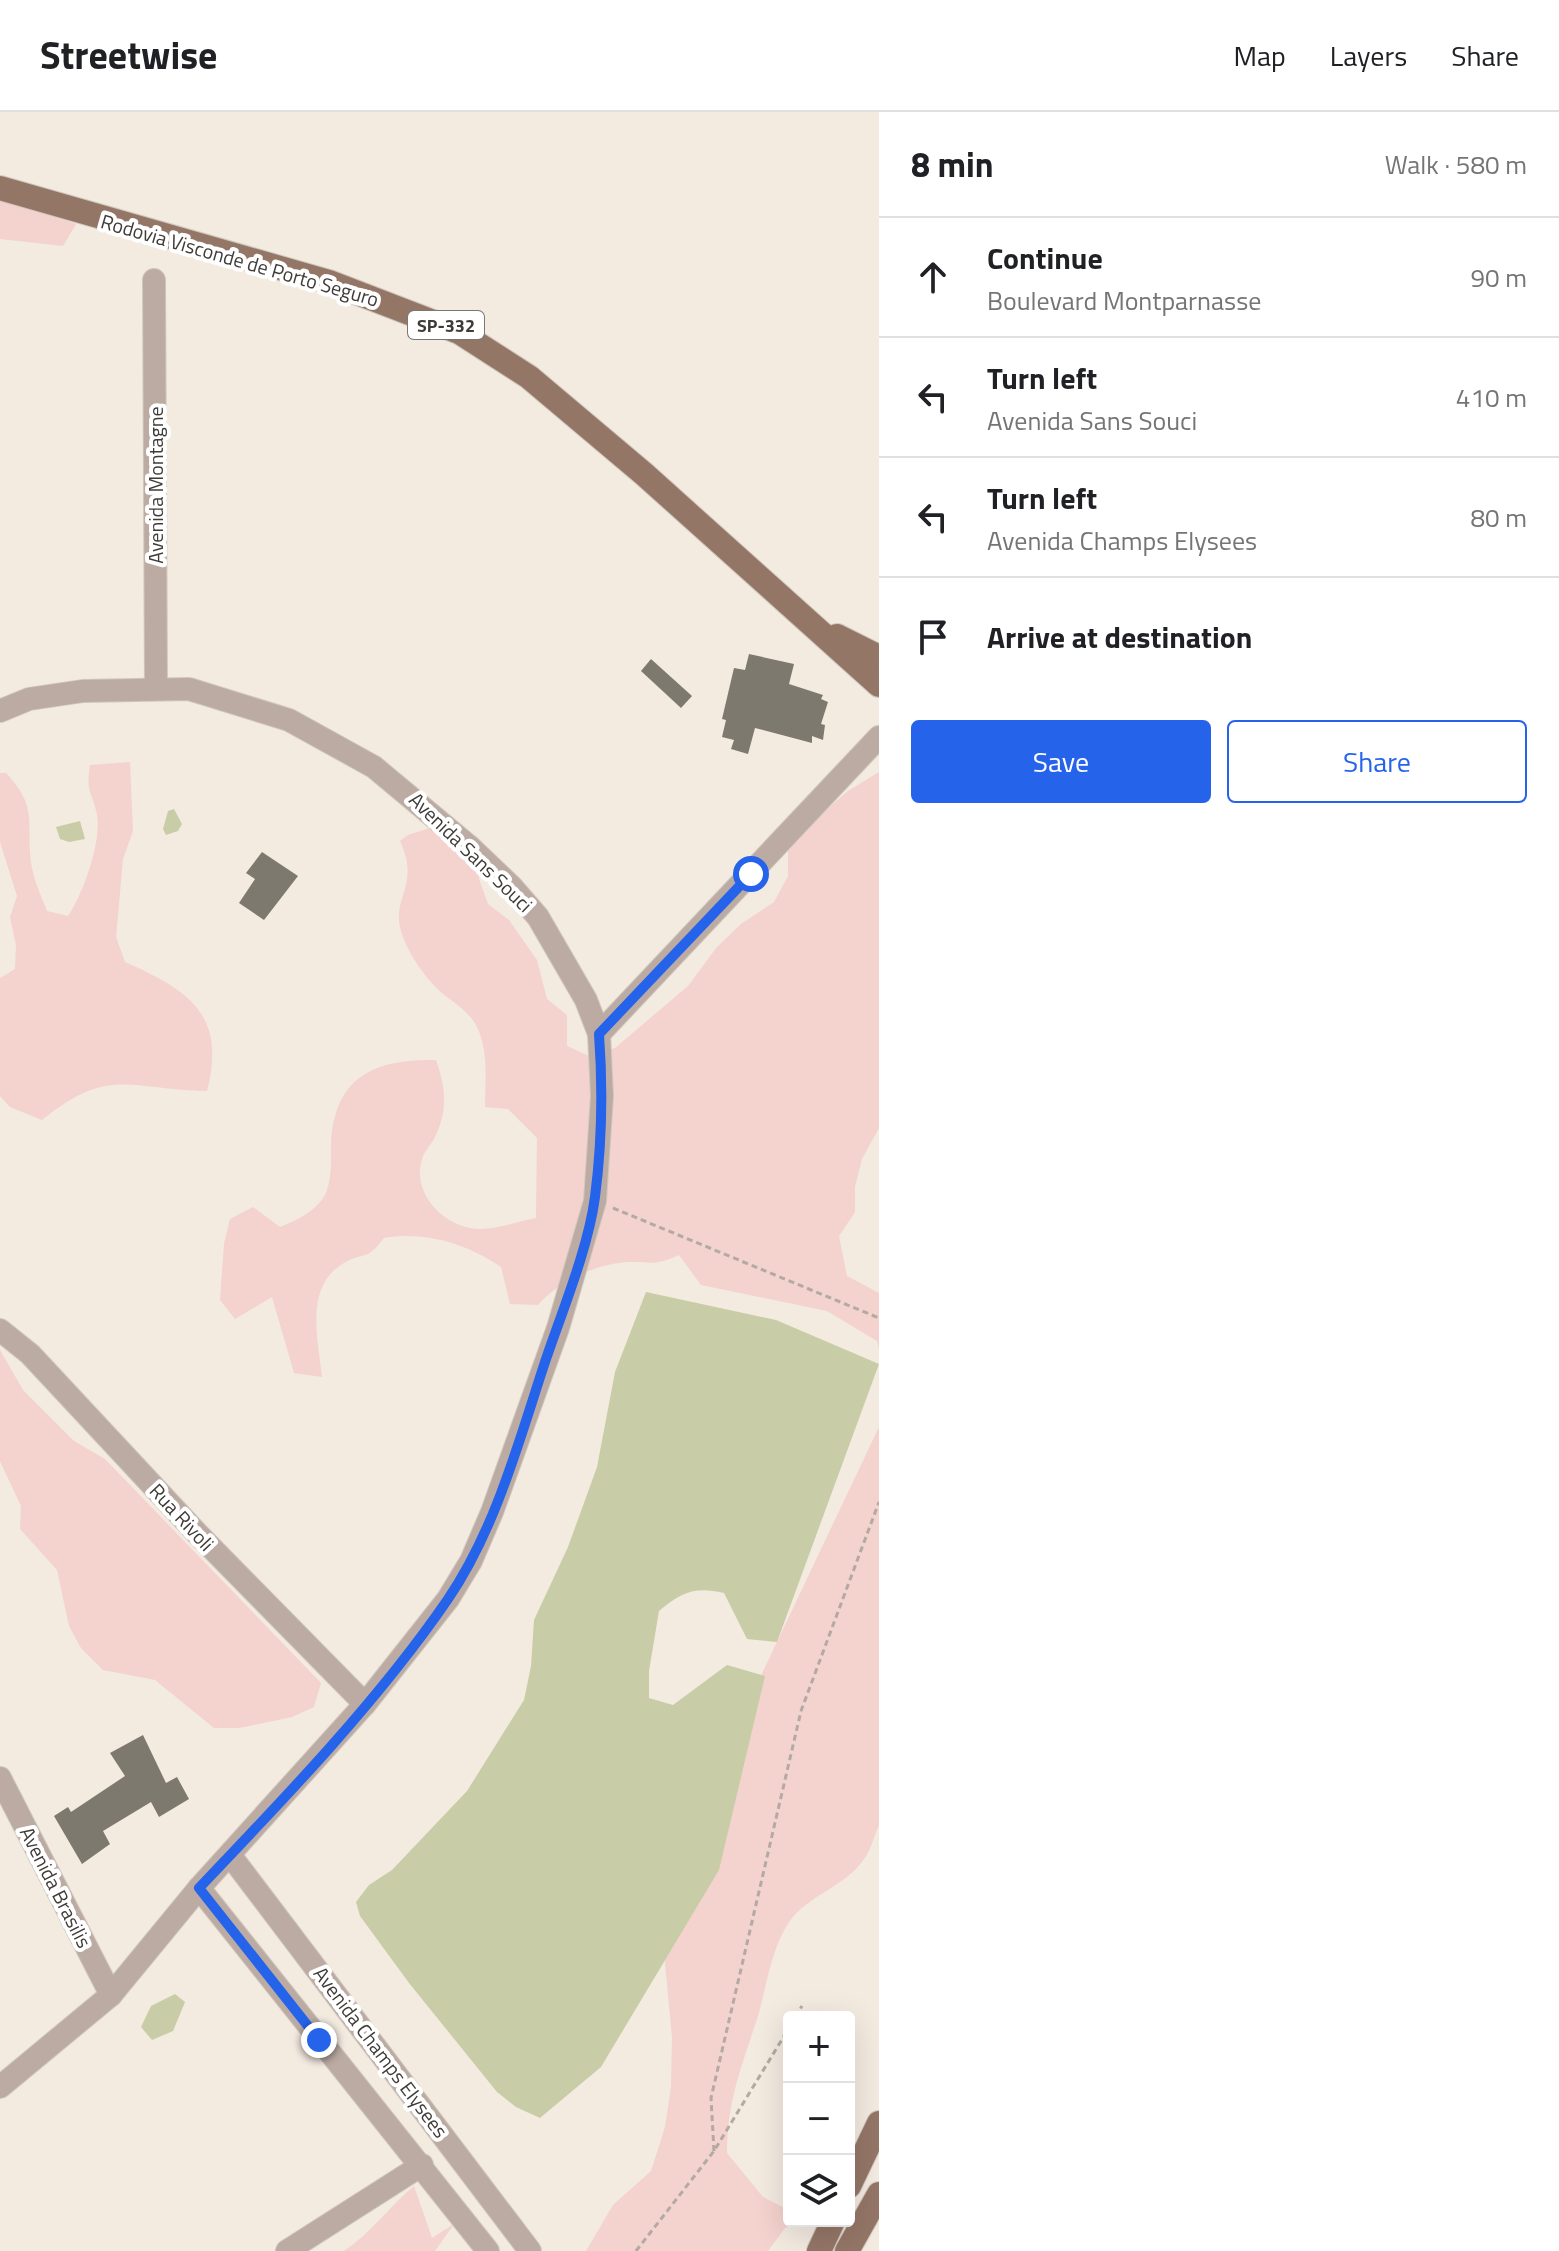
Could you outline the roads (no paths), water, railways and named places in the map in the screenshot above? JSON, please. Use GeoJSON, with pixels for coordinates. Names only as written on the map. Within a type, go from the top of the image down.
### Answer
{"type":"FeatureCollection","features":[{"type":"Feature","properties":{"kind":"main road","name":"Rodovia Visconde de Porto Seguro"},"geometry":{"type":"LineString","coordinates":[[0,188],[329,282],[459,332],[529,377],[644,474],[879,685]]}},
{"type":"Feature","properties":{"kind":"main road","name":"Rodovia Visconde de Porto Seguro"},"geometry":{"type":"LineString","coordinates":[[807,620],[879,657]]}},
{"type":"Feature","properties":{"kind":"main road"},"geometry":{"type":"LineString","coordinates":[[855,2173],[879,2123]]}},
{"type":"Feature","properties":{"kind":"main road"},"geometry":{"type":"LineString","coordinates":[[847,2251],[879,2194]]}},
{"type":"Feature","properties":{"kind":"main road"},"geometry":{"type":"LineString","coordinates":[[819,2251],[830,2227]]}},
{"type":"Feature","properties":{"kind":"street","name":"Avenida Montagne"},"geometry":{"type":"LineString","coordinates":[[154,280],[156,689]]}},
{"type":"Feature","properties":{"kind":"street","name":"Avenida Sans Souci"},"geometry":{"type":"LineString","coordinates":[[0,711],[29,699],[69,693],[189,689],[289,720],[374,767],[410,794],[511,886],[538,917],[586,1000],[599,1034],[602,1096],[595,1201],[558,1328],[513,1460],[471,1561],[448,1599],[365,1704],[199,1888],[111,1995],[0,2087]]}},
{"type":"Feature","properties":{"kind":"street"},"geometry":{"type":"LineString","coordinates":[[599,1034],[879,737]]}},
{"type":"Feature","properties":{"kind":"street","name":"Rua Rivoli"},"geometry":{"type":"LineString","coordinates":[[0,1330],[30,1354],[195,1531],[365,1704]]}},
{"type":"Feature","properties":{"kind":"street","name":"Avenida Brasilis"},"geometry":{"type":"LineString","coordinates":[[0,1778],[111,1995]]}},
{"type":"Feature","properties":{"kind":"street","name":"Avenida Champs Elysees"},"geometry":{"type":"LineString","coordinates":[[230,1855],[530,2251]]}},
{"type":"Feature","properties":{"kind":"street","name":"Avenida Champs Elysees"},"geometry":{"type":"LineString","coordinates":[[199,1888],[488,2251]]}},
{"type":"Feature","properties":{"kind":"street"},"geometry":{"type":"LineString","coordinates":[[287,2251],[422,2165]]}}]}
